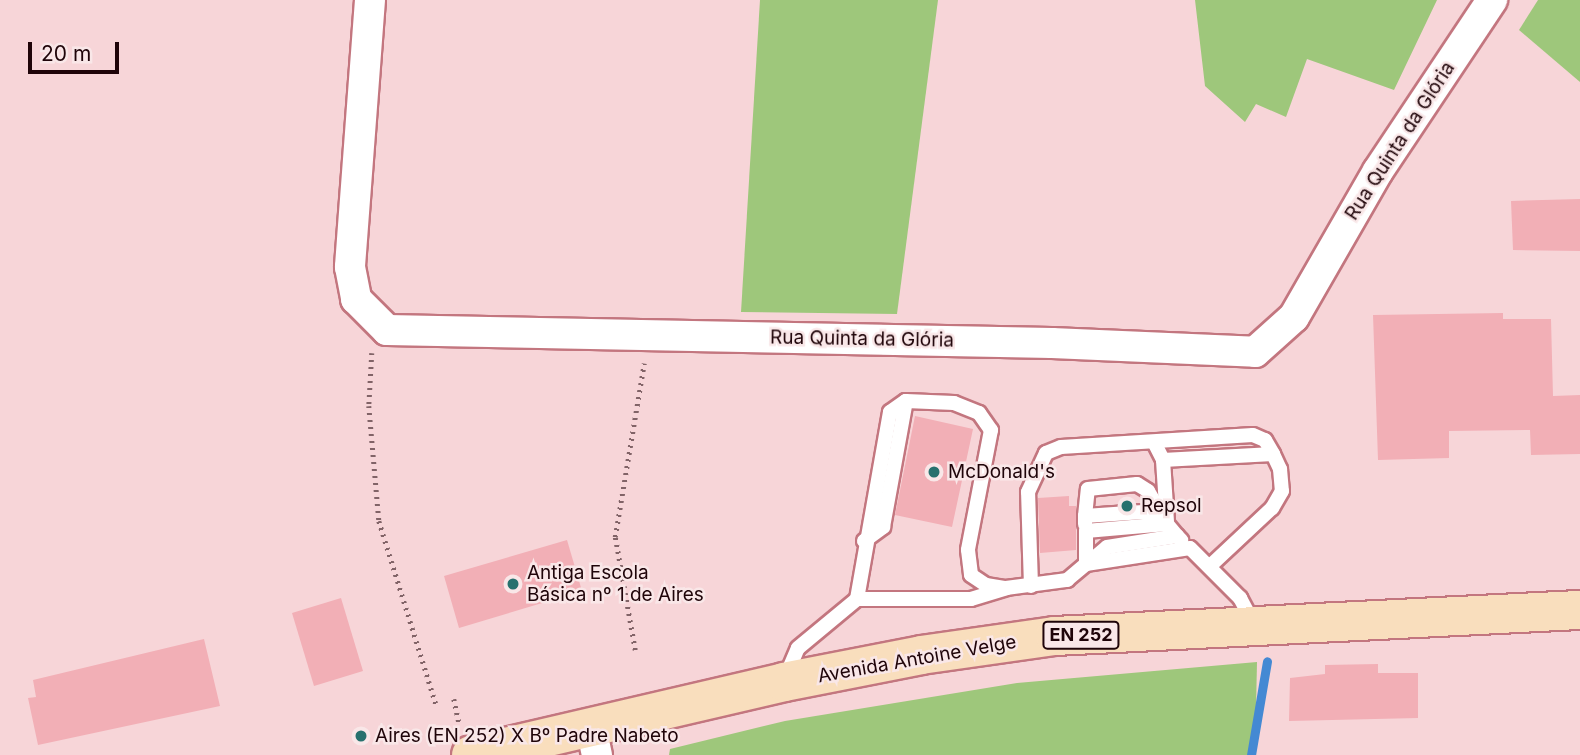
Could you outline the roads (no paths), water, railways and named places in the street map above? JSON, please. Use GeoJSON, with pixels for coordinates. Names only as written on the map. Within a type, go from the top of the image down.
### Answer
{"type":"FeatureCollection","features":[{"type":"Feature","properties":{"kind":"main road","name":"Avenida Antoine Velge"},"geometry":{"type":"LineString","coordinates":[[471,755],[594,741],[784,682],[921,655],[1055,636],[1580,610]]}},
{"type":"Feature","properties":{"kind":"street","name":"Rua Quinta da Glória"},"geometry":{"type":"LineString","coordinates":[[370,0],[350,267],[356,299],[373,321],[387,330],[1255,352],[1294,317],[1378,171],[1492,0]]}},
{"type":"Feature","properties":{"kind":"lane"},"geometry":{"type":"LineString","coordinates":[[857,599],[864,541],[890,412],[906,401],[954,403],[979,413],[990,430],[968,550],[971,575],[986,585],[1006,588]]}},
{"type":"Feature","properties":{"kind":"lane"},"geometry":{"type":"LineString","coordinates":[[1031,586],[1028,492],[1046,453],[1061,447],[1253,435],[1265,440],[1273,454],[1280,469],[1282,491],[1272,508],[1209,567]]}},
{"type":"Feature","properties":{"kind":"lane"},"geometry":{"type":"LineString","coordinates":[[1154,442],[1163,460],[1167,524]]}},
{"type":"Feature","properties":{"kind":"lane"},"geometry":{"type":"LineString","coordinates":[[1163,460],[1273,454]]}},
{"type":"Feature","properties":{"kind":"lane"},"geometry":{"type":"LineString","coordinates":[[1086,564],[1088,489],[1137,484],[1147,491],[1177,536],[1240,598],[1255,626]]}},
{"type":"Feature","properties":{"kind":"lane"},"geometry":{"type":"LineString","coordinates":[[1085,523],[1167,524]]}},
{"type":"Feature","properties":{"kind":"lane"},"geometry":{"type":"LineString","coordinates":[[784,682],[798,648],[857,599],[971,599],[1006,588],[1067,580],[1107,547],[1145,544],[1177,536]]}},
{"type":"Feature","properties":{"kind":"lane"},"geometry":{"type":"LineString","coordinates":[[1086,564],[1190,548]]}},
{"type":"Feature","properties":{"kind":"waterway"},"geometry":{"type":"LineString","coordinates":[[1251,755],[1267,661]]}},
{"type":"Feature","properties":{"kind":"place","name":"McDonald's"},"geometry":{"type":"Point","coordinates":[934,472]}},
{"type":"Feature","properties":{"kind":"place","name":"Repsol"},"geometry":{"type":"Point","coordinates":[1127,506]}},
{"type":"Feature","properties":{"kind":"place","name":"Antiga Escola Básica nº 1 de Aires"},"geometry":{"type":"Point","coordinates":[513,584]}},
{"type":"Feature","properties":{"kind":"place","name":"Aires (EN 252) X Bº Padre Nabeto"},"geometry":{"type":"Point","coordinates":[361,736]}}]}
